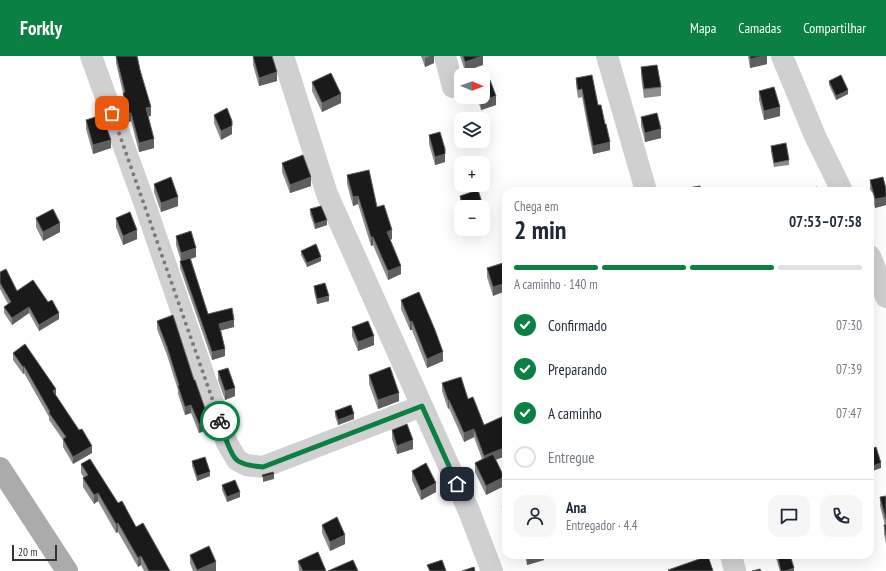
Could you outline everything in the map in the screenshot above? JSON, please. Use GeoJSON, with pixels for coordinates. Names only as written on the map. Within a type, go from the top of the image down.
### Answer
{"type":"FeatureCollection","features":[{"type":"Feature","properties":{"kind":"main road"},"geometry":{"type":"LineString","coordinates":[[0,468],[67,571]]}},
{"type":"Feature","properties":{"kind":"street"},"geometry":{"type":"LineString","coordinates":[[92,56],[227,444],[237,460],[246,465],[263,467],[422,406]]}},
{"type":"Feature","properties":{"kind":"street"},"geometry":{"type":"LineString","coordinates":[[284,56],[327,194],[469,511],[492,571]]}},
{"type":"Feature","properties":{"kind":"street"},"geometry":{"type":"LineString","coordinates":[[445,56],[453,87]]}},
{"type":"Feature","properties":{"kind":"street"},"geometry":{"type":"LineString","coordinates":[[607,56],[645,187]]}},
{"type":"Feature","properties":{"kind":"street"},"geometry":{"type":"LineString","coordinates":[[782,56],[816,136],[840,187]]}},
{"type":"Feature","properties":{"kind":"street"},"geometry":{"type":"LineString","coordinates":[[874,266],[886,296]]}},
{"type":"Feature","properties":{"kind":"street"},"geometry":{"type":"LineString","coordinates":[[732,559],[735,571]]}},
{"type":"Feature","properties":{"kind":"building"},"geometry":{"type":"Polygon","coordinates":[[[116,56],[137,56],[151,107],[146,108],[154,139],[139,143],[131,113],[129,113],[123,93],[125,92],[116,56]]]}},
{"type":"Feature","properties":{"kind":"building"},"geometry":{"type":"Polygon","coordinates":[[[253,56],[272,56],[277,72],[259,78],[253,56]]]}},
{"type":"Feature","properties":{"kind":"building"},"geometry":{"type":"Polygon","coordinates":[[[463,56],[482,56],[465,62],[463,56]]]}},
{"type":"Feature","properties":{"kind":"building"},"geometry":{"type":"Polygon","coordinates":[[[750,56],[764,56],[750,59],[750,56]]]}},
{"type":"Feature","properties":{"kind":"building"},"geometry":{"type":"Polygon","coordinates":[[[657,65],[661,87],[644,89],[641,67],[657,65]]]}},
{"type":"Feature","properties":{"kind":"building"},"geometry":{"type":"Polygon","coordinates":[[[331,73],[341,94],[322,103],[312,82],[331,73]]]}},
{"type":"Feature","properties":{"kind":"building"},"geometry":{"type":"Polygon","coordinates":[[[592,75],[598,105],[601,105],[610,142],[593,146],[582,89],[578,90],[576,78],[592,75]]]}},
{"type":"Feature","properties":{"kind":"building"},"geometry":{"type":"Polygon","coordinates":[[[841,75],[848,90],[836,96],[829,81],[841,75]]]}},
{"type":"Feature","properties":{"kind":"building"},"geometry":{"type":"Polygon","coordinates":[[[490,80],[496,96],[490,98],[490,80]]]}},
{"type":"Feature","properties":{"kind":"building"},"geometry":{"type":"Polygon","coordinates":[[[774,87],[780,107],[764,111],[759,91],[774,87]]]}},
{"type":"Feature","properties":{"kind":"building"},"geometry":{"type":"Polygon","coordinates":[[[227,108],[232,121],[232,126],[221,131],[214,115],[227,108]]]}},
{"type":"Feature","properties":{"kind":"building"},"geometry":{"type":"Polygon","coordinates":[[[657,113],[661,129],[645,133],[641,117],[657,113]]]}},
{"type":"Feature","properties":{"kind":"building"},"geometry":{"type":"Polygon","coordinates":[[[102,115],[111,140],[93,145],[86,120],[102,115]]]}},
{"type":"Feature","properties":{"kind":"building"},"geometry":{"type":"Polygon","coordinates":[[[440,132],[445,154],[435,157],[429,135],[440,132]]]}},
{"type":"Feature","properties":{"kind":"building"},"geometry":{"type":"Polygon","coordinates":[[[786,143],[789,160],[774,163],[771,146],[786,143]]]}},
{"type":"Feature","properties":{"kind":"building"},"geometry":{"type":"Polygon","coordinates":[[[303,155],[311,177],[290,185],[282,163],[303,155]]]}},
{"type":"Feature","properties":{"kind":"building"},"geometry":{"type":"Polygon","coordinates":[[[369,170],[377,207],[384,205],[392,230],[387,232],[401,266],[388,271],[373,237],[371,237],[358,196],[353,197],[347,175],[369,170]]]}},
{"type":"Feature","properties":{"kind":"building"},"geometry":{"type":"Polygon","coordinates":[[[171,177],[178,197],[161,203],[154,184],[171,177]]]}},
{"type":"Feature","properties":{"kind":"building"},"geometry":{"type":"Polygon","coordinates":[[[883,177],[886,197],[875,199],[874,187],[872,187],[870,180],[883,177]]]}},
{"type":"Feature","properties":{"kind":"building"},"geometry":{"type":"Polygon","coordinates":[[[472,192],[479,192],[481,200],[461,200],[460,196],[472,192]]]}},
{"type":"Feature","properties":{"kind":"building"},"geometry":{"type":"Polygon","coordinates":[[[321,206],[327,220],[315,224],[310,209],[321,206]]]}},
{"type":"Feature","properties":{"kind":"building"},"geometry":{"type":"Polygon","coordinates":[[[53,209],[60,223],[43,232],[36,218],[53,209]]]}},
{"type":"Feature","properties":{"kind":"building"},"geometry":{"type":"Polygon","coordinates":[[[130,212],[137,230],[123,236],[116,218],[130,212]]]}},
{"type":"Feature","properties":{"kind":"building"},"geometry":{"type":"Polygon","coordinates":[[[191,231],[196,248],[181,253],[176,236],[191,231]]]}},
{"type":"Feature","properties":{"kind":"building"},"geometry":{"type":"Polygon","coordinates":[[[316,244],[321,257],[307,263],[301,251],[316,244]]]}},
{"type":"Feature","properties":{"kind":"building"},"geometry":{"type":"Polygon","coordinates":[[[190,258],[208,314],[232,308],[234,320],[219,324],[225,349],[212,352],[180,261],[190,258]]]}},
{"type":"Feature","properties":{"kind":"building"},"geometry":{"type":"Polygon","coordinates":[[[502,263],[502,284],[493,287],[487,268],[502,263]]]}},
{"type":"Feature","properties":{"kind":"building"},"geometry":{"type":"Polygon","coordinates":[[[6,269],[17,291],[33,280],[48,302],[52,300],[59,313],[39,325],[29,307],[12,318],[4,307],[11,302],[0,283],[0,272],[6,269]]]}},
{"type":"Feature","properties":{"kind":"building"},"geometry":{"type":"Polygon","coordinates":[[[325,283],[329,296],[317,299],[314,286],[325,283]]]}},
{"type":"Feature","properties":{"kind":"building"},"geometry":{"type":"Polygon","coordinates":[[[419,292],[443,352],[427,359],[412,321],[410,322],[401,300],[419,292]]]}},
{"type":"Feature","properties":{"kind":"building"},"geometry":{"type":"Polygon","coordinates":[[[173,315],[194,380],[209,420],[199,424],[191,405],[185,407],[167,347],[157,321],[173,315]]]}},
{"type":"Feature","properties":{"kind":"building"},"geometry":{"type":"Polygon","coordinates":[[[368,321],[374,336],[358,342],[352,327],[368,321]]]}},
{"type":"Feature","properties":{"kind":"building"},"geometry":{"type":"Polygon","coordinates":[[[25,344],[56,389],[53,391],[79,430],[82,429],[92,446],[73,457],[63,439],[66,437],[49,413],[50,412],[24,366],[23,367],[13,353],[25,344]]]}},
{"type":"Feature","properties":{"kind":"building"},"geometry":{"type":"Polygon","coordinates":[[[390,367],[399,393],[378,400],[369,375],[390,367]]]}},
{"type":"Feature","properties":{"kind":"building"},"geometry":{"type":"Polygon","coordinates":[[[228,368],[235,388],[225,391],[218,371],[228,368]]]}},
{"type":"Feature","properties":{"kind":"building"},"geometry":{"type":"Polygon","coordinates":[[[461,377],[468,399],[473,397],[484,425],[502,417],[502,449],[484,456],[474,429],[464,433],[448,400],[442,383],[461,377]]]}},
{"type":"Feature","properties":{"kind":"building"},"geometry":{"type":"Polygon","coordinates":[[[351,405],[354,414],[338,420],[335,411],[351,405]]]}},
{"type":"Feature","properties":{"kind":"building"},"geometry":{"type":"Polygon","coordinates":[[[407,424],[413,440],[397,446],[392,430],[407,424]]]}},
{"type":"Feature","properties":{"kind":"building"},"geometry":{"type":"Polygon","coordinates":[[[876,447],[881,463],[874,466],[874,448],[876,447]]]}},
{"type":"Feature","properties":{"kind":"building"},"geometry":{"type":"Polygon","coordinates":[[[493,454],[502,473],[502,478],[486,486],[475,463],[493,454]]]}},
{"type":"Feature","properties":{"kind":"building"},"geometry":{"type":"Polygon","coordinates":[[[205,457],[210,472],[197,476],[192,461],[205,457]]]}},
{"type":"Feature","properties":{"kind":"building"},"geometry":{"type":"Polygon","coordinates":[[[90,459],[118,503],[122,501],[136,527],[143,523],[170,571],[149,571],[141,556],[138,558],[118,523],[116,524],[98,493],[94,495],[83,478],[88,475],[81,464],[90,459]]]}},
{"type":"Feature","properties":{"kind":"building"},"geometry":{"type":"Polygon","coordinates":[[[426,463],[436,483],[421,491],[412,471],[426,463]]]}},
{"type":"Feature","properties":{"kind":"building"},"geometry":{"type":"Polygon","coordinates":[[[273,472],[274,474],[263,477],[262,475],[273,472]]]}},
{"type":"Feature","properties":{"kind":"building"},"geometry":{"type":"Polygon","coordinates":[[[235,480],[240,492],[227,497],[222,485],[235,480]]]}},
{"type":"Feature","properties":{"kind":"building"},"geometry":{"type":"Polygon","coordinates":[[[886,496],[886,520],[880,497],[886,496]]]}},
{"type":"Feature","properties":{"kind":"building"},"geometry":{"type":"Polygon","coordinates":[[[337,517],[345,535],[330,542],[322,525],[337,517]]]}},
{"type":"Feature","properties":{"kind":"building"},"geometry":{"type":"Polygon","coordinates":[[[886,524],[886,535],[884,525],[886,524]]]}},
{"type":"Feature","properties":{"kind":"building"},"geometry":{"type":"Polygon","coordinates":[[[209,546],[216,562],[197,570],[190,555],[209,546]]]}},
{"type":"Feature","properties":{"kind":"building"},"geometry":{"type":"Polygon","coordinates":[[[318,552],[326,571],[303,571],[298,561],[318,552]]]}},
{"type":"Feature","properties":{"kind":"building"},"geometry":{"type":"Polygon","coordinates":[[[699,559],[709,559],[713,571],[669,571],[668,570],[699,559]]]}},
{"type":"Feature","properties":{"kind":"building"},"geometry":{"type":"Polygon","coordinates":[[[778,559],[791,559],[794,568],[781,571],[778,559]]]}},
{"type":"Feature","properties":{"kind":"building"},"geometry":{"type":"Polygon","coordinates":[[[353,560],[358,571],[328,571],[353,560]]]}},
{"type":"Feature","properties":{"kind":"building"},"geometry":{"type":"Polygon","coordinates":[[[442,560],[446,571],[430,571],[427,565],[442,560]]]}},
{"type":"Feature","properties":{"kind":"building"},"geometry":{"type":"Polygon","coordinates":[[[474,567],[475,571],[462,571],[474,567]]]}},
{"type":"Feature","properties":{"kind":"way so far"},"geometry":{"type":"LineString","coordinates":[[112,113],[220,421]]}},
{"type":"Feature","properties":{"kind":"route"},"geometry":{"type":"LineString","coordinates":[[220,421],[227,444],[237,460],[246,465],[263,467],[422,406],[457,484]]}}]}
